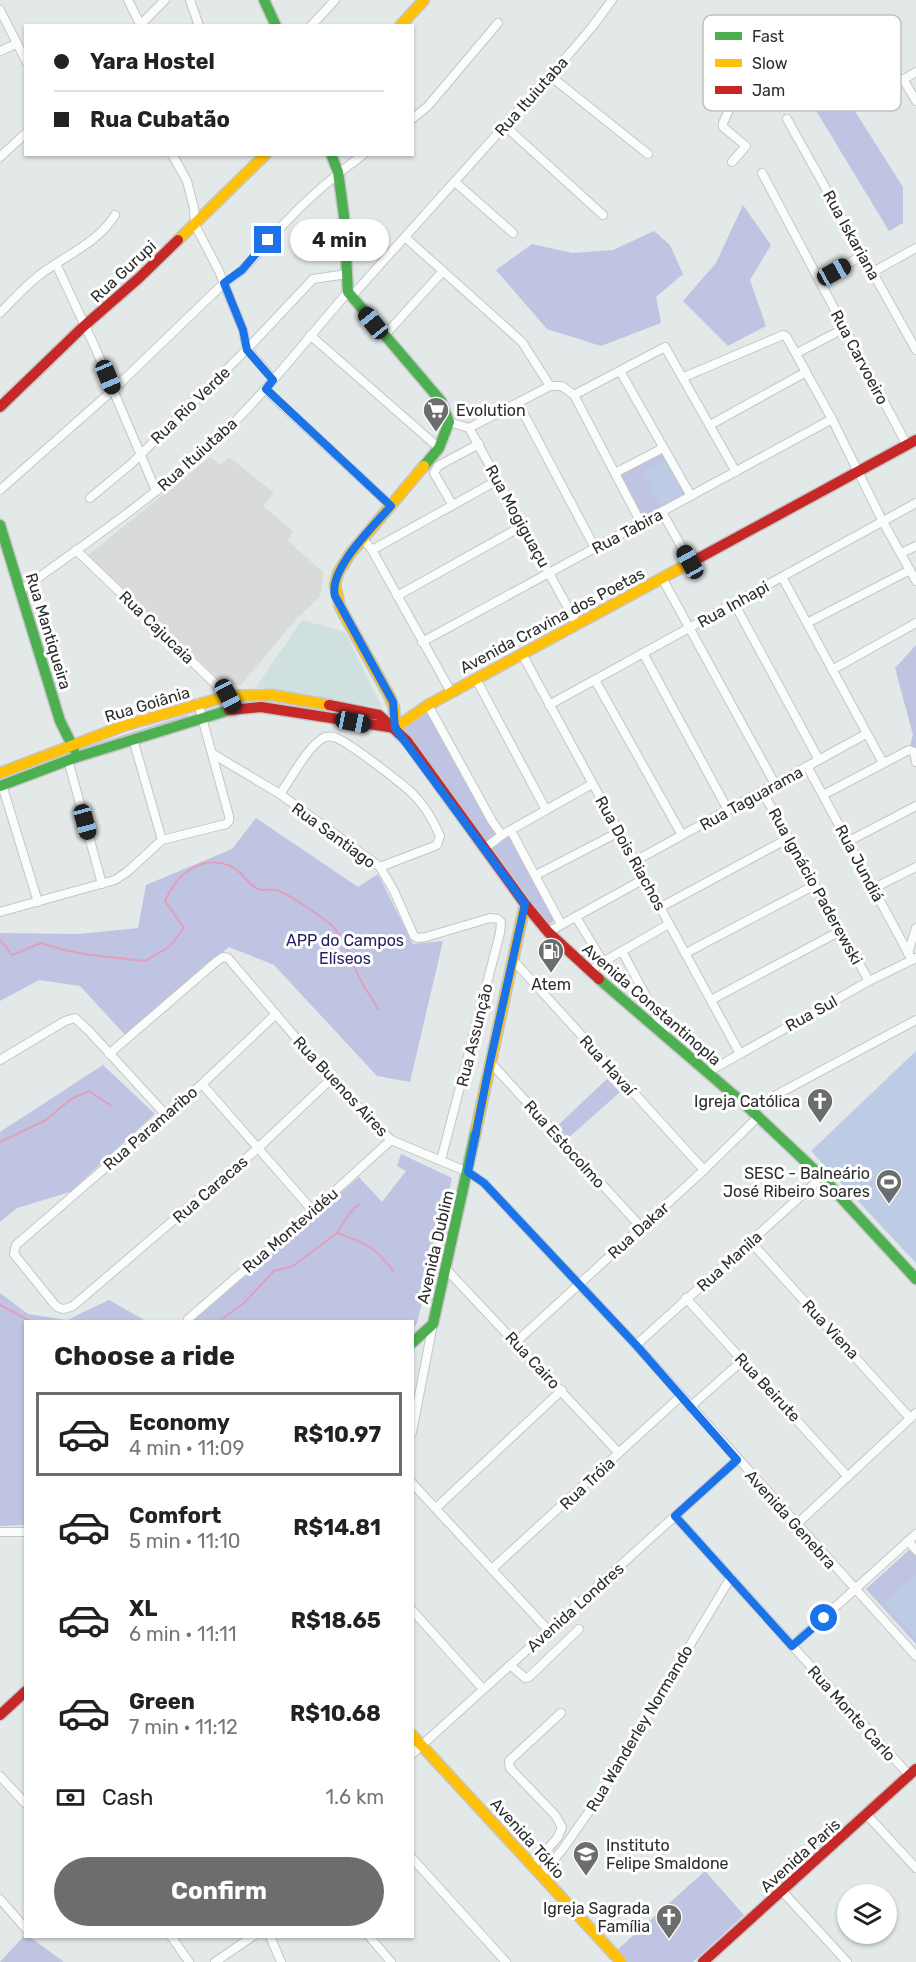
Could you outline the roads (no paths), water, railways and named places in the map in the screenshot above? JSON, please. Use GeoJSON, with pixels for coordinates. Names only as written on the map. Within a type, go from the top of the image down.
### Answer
{"type":"FeatureCollection","features":[{"type":"Feature","properties":{"kind":"street"},"geometry":{"type":"LineString","coordinates":[[128,0],[140,24]]}},
{"type":"Feature","properties":{"kind":"street"},"geometry":{"type":"LineString","coordinates":[[141,24],[165,0]]}},
{"type":"Feature","properties":{"kind":"street"},"geometry":{"type":"LineString","coordinates":[[190,0],[198,24]]}},
{"type":"Feature","properties":{"kind":"street"},"geometry":{"type":"LineString","coordinates":[[264,0],[275,24]]}},
{"type":"Feature","properties":{"kind":"street"},"geometry":{"type":"LineString","coordinates":[[313,24],[334,0]]}},
{"type":"Feature","properties":{"kind":"street"},"geometry":{"type":"LineString","coordinates":[[402,24],[424,0]]}},
{"type":"Feature","properties":{"kind":"street","name":"Rua Ituiutaba"},"geometry":{"type":"LineString","coordinates":[[21,590],[156,491],[218,438],[266,389],[310,335],[406,238],[592,27],[612,0]]}},
{"type":"Feature","properties":{"kind":"street"},"geometry":{"type":"LineString","coordinates":[[0,10],[24,58]]}},
{"type":"Feature","properties":{"kind":"street"},"geometry":{"type":"LineString","coordinates":[[414,117],[428,106],[498,23]]}},
{"type":"Feature","properties":{"kind":"street"},"geometry":{"type":"LineString","coordinates":[[0,51],[16,44]]}},
{"type":"Feature","properties":{"kind":"street"},"geometry":{"type":"LineString","coordinates":[[916,72],[903,79],[916,102]]}},
{"type":"Feature","properties":{"kind":"street"},"geometry":{"type":"LineString","coordinates":[[549,75],[648,154]]}},
{"type":"Feature","properties":{"kind":"street"},"geometry":{"type":"LineString","coordinates":[[730,111],[723,127],[746,146],[732,162]]}},
{"type":"Feature","properties":{"kind":"street","name":"Rua Iskariana"},"geometry":{"type":"LineString","coordinates":[[787,119],[916,350]]}},
{"type":"Feature","properties":{"kind":"street"},"geometry":{"type":"LineString","coordinates":[[504,125],[603,216]]}},
{"type":"Feature","properties":{"kind":"street"},"geometry":{"type":"LineString","coordinates":[[0,157],[24,135]]}},
{"type":"Feature","properties":{"kind":"street"},"geometry":{"type":"LineString","coordinates":[[173,156],[187,181],[194,208],[195,225],[224,283],[243,330],[247,350],[273,380]]}},
{"type":"Feature","properties":{"kind":"street","name":"Rua Gurupi"},"geometry":{"type":"LineString","coordinates":[[0,407],[84,326],[195,225],[264,156]]}},
{"type":"Feature","properties":{"kind":"street"},"geometry":{"type":"LineString","coordinates":[[333,156],[338,172],[344,216],[350,294],[441,401],[449,422],[439,448],[363,539],[336,576],[334,590],[340,607],[393,702],[395,728]]}},
{"type":"Feature","properties":{"kind":"street"},"geometry":{"type":"LineString","coordinates":[[0,490],[113,390],[224,283],[242,270],[303,203],[338,172],[361,156]]}},
{"type":"Feature","properties":{"kind":"street","name":"Rua Carvoeiro"},"geometry":{"type":"LineString","coordinates":[[762,173],[845,328],[912,443]]}},
{"type":"Feature","properties":{"kind":"street"},"geometry":{"type":"LineString","coordinates":[[455,182],[513,233]]}},
{"type":"Feature","properties":{"kind":"street"},"geometry":{"type":"LineString","coordinates":[[0,313],[40,274],[103,231],[115,215]]}},
{"type":"Feature","properties":{"kind":"street"},"geometry":{"type":"LineString","coordinates":[[406,238],[522,342],[550,386]]}},
{"type":"Feature","properties":{"kind":"street"},"geometry":{"type":"LineString","coordinates":[[873,272],[916,248]]}},
{"type":"Feature","properties":{"kind":"street"},"geometry":{"type":"LineString","coordinates":[[819,280],[863,255]]}},
{"type":"Feature","properties":{"kind":"street"},"geometry":{"type":"LineString","coordinates":[[56,264],[156,491]]}},
{"type":"Feature","properties":{"kind":"street"},"geometry":{"type":"LineString","coordinates":[[384,336],[443,271]]}},
{"type":"Feature","properties":{"kind":"street","name":"Rua Rio Verde"},"geometry":{"type":"LineString","coordinates":[[90,498],[139,455],[247,350],[313,279],[347,274]]}},
{"type":"Feature","properties":{"kind":"street"},"geometry":{"type":"LineString","coordinates":[[797,353],[845,328]]}},
{"type":"Feature","properties":{"kind":"street"},"geometry":{"type":"LineString","coordinates":[[310,335],[439,448]]}},
{"type":"Feature","properties":{"kind":"street"},"geometry":{"type":"LineString","coordinates":[[684,377],[783,335],[787,337],[916,581]]}},
{"type":"Feature","properties":{"kind":"street"},"geometry":{"type":"LineString","coordinates":[[574,395],[662,347],[666,348],[736,471]]}},
{"type":"Feature","properties":{"kind":"street"},"geometry":{"type":"LineString","coordinates":[[620,371],[691,496]]}},
{"type":"Feature","properties":{"kind":"street"},"geometry":{"type":"LineString","coordinates":[[710,425],[806,372]]}},
{"type":"Feature","properties":{"kind":"street"},"geometry":{"type":"LineString","coordinates":[[449,422],[469,428],[550,386],[562,386],[574,395],[641,523]]}},
{"type":"Feature","properties":{"kind":"street"},"geometry":{"type":"LineString","coordinates":[[266,389],[391,506]]}},
{"type":"Feature","properties":{"kind":"street"},"geometry":{"type":"LineString","coordinates":[[518,403],[595,548]]}},
{"type":"Feature","properties":{"kind":"street","name":"Rua Tabira"},"geometry":{"type":"LineString","coordinates":[[422,642],[832,419]]}},
{"type":"Feature","properties":{"kind":"street","name":"Rua Mogiguaçu"},"geometry":{"type":"LineString","coordinates":[[469,428],[577,624]]}},
{"type":"Feature","properties":{"kind":"street","name":"Avenida Cravina dos Poetas"},"geometry":{"type":"LineString","coordinates":[[395,728],[451,692],[912,443]]}},
{"type":"Feature","properties":{"kind":"street"},"geometry":{"type":"LineString","coordinates":[[452,504],[434,473],[438,466],[479,444]]}},
{"type":"Feature","properties":{"kind":"street"},"geometry":{"type":"LineString","coordinates":[[615,473],[663,448]]}},
{"type":"Feature","properties":{"kind":"street"},"geometry":{"type":"LineString","coordinates":[[372,550],[498,480]]}},
{"type":"Feature","properties":{"kind":"street","name":"Rua Inhapi"},"geometry":{"type":"LineString","coordinates":[[549,705],[916,503]]}},
{"type":"Feature","properties":{"kind":"street"},"geometry":{"type":"LineString","coordinates":[[662,512],[690,562]]}},
{"type":"Feature","properties":{"kind":"street","name":"Rua Mantiqueira"},"geometry":{"type":"LineString","coordinates":[[0,525],[60,721],[73,744],[72,758]]}},
{"type":"Feature","properties":{"kind":"street"},"geometry":{"type":"LineString","coordinates":[[397,596],[524,525]]}},
{"type":"Feature","properties":{"kind":"street"},"geometry":{"type":"LineString","coordinates":[[363,539],[372,550],[451,692]]}},
{"type":"Feature","properties":{"kind":"street"},"geometry":{"type":"LineString","coordinates":[[901,553],[916,546]]}},
{"type":"Feature","properties":{"kind":"street","name":"Rua Cajucaia"},"geometry":{"type":"LineString","coordinates":[[76,550],[228,696],[234,708]]}},
{"type":"Feature","properties":{"kind":"street"},"geometry":{"type":"LineString","coordinates":[[807,623],[910,570]]}},
{"type":"Feature","properties":{"kind":"street"},"geometry":{"type":"LineString","coordinates":[[782,577],[882,763]]}},
{"type":"Feature","properties":{"kind":"street"},"geometry":{"type":"LineString","coordinates":[[662,578],[687,629],[774,784]]}},
{"type":"Feature","properties":{"kind":"street"},"geometry":{"type":"LineString","coordinates":[[734,603],[819,760]]}},
{"type":"Feature","properties":{"kind":"street"},"geometry":{"type":"LineString","coordinates":[[832,670],[916,623]]}},
{"type":"Feature","properties":{"kind":"street"},"geometry":{"type":"LineString","coordinates":[[643,653],[728,810]]}},
{"type":"Feature","properties":{"kind":"street","name":"Rua Dois Riachos"},"geometry":{"type":"LineString","coordinates":[[522,654],[739,1052]]}},
{"type":"Feature","properties":{"kind":"street"},"geometry":{"type":"LineString","coordinates":[[476,679],[546,810]]}},
{"type":"Feature","properties":{"kind":"street"},"geometry":{"type":"LineString","coordinates":[[595,680],[682,835]]}},
{"type":"Feature","properties":{"kind":"street","name":"Rua Goiânia"},"geometry":{"type":"LineString","coordinates":[[0,773],[126,725],[228,696],[272,695],[374,713],[380,715],[395,728]]}},
{"type":"Feature","properties":{"kind":"street"},"geometry":{"type":"LineString","coordinates":[[0,912],[115,880],[162,840],[226,824],[230,819],[228,808],[198,703]]}},
{"type":"Feature","properties":{"kind":"street"},"geometry":{"type":"LineString","coordinates":[[428,705],[501,835]]}},
{"type":"Feature","properties":{"kind":"street","name":"Rua Goiânia"},"geometry":{"type":"LineString","coordinates":[[1,785],[72,758],[234,708],[261,707],[395,728]]}},
{"type":"Feature","properties":{"kind":"street","name":"Avenida Constantinopla"},"geometry":{"type":"LineString","coordinates":[[395,728],[548,932],[754,1113],[822,1177],[916,1279]]}},
{"type":"Feature","properties":{"kind":"street","name":"Rua Taguarama"},"geometry":{"type":"LineString","coordinates":[[635,861],[866,734]]}},
{"type":"Feature","properties":{"kind":"street"},"geometry":{"type":"LineString","coordinates":[[280,794],[315,745],[325,737],[333,736],[364,757],[413,794],[439,833],[439,842],[431,847],[380,867]]}},
{"type":"Feature","properties":{"kind":"street"},"geometry":{"type":"LineString","coordinates":[[133,739],[162,840]]}},
{"type":"Feature","properties":{"kind":"street"},"geometry":{"type":"LineString","coordinates":[[823,795],[909,750],[914,752],[916,762]]}},
{"type":"Feature","properties":{"kind":"street","name":"Rua Santiago"},"geometry":{"type":"LineString","coordinates":[[213,753],[280,794],[380,867],[394,891],[412,934],[418,938],[490,918]]}},
{"type":"Feature","properties":{"kind":"street"},"geometry":{"type":"LineString","coordinates":[[72,758],[102,884]]}},
{"type":"Feature","properties":{"kind":"street"},"geometry":{"type":"LineString","coordinates":[[34,759],[38,771]]}},
{"type":"Feature","properties":{"kind":"street","name":"Rua Jundiá"},"geometry":{"type":"LineString","coordinates":[[807,766],[912,957]]}},
{"type":"Feature","properties":{"kind":"street"},"geometry":{"type":"LineString","coordinates":[[485,848],[501,835],[592,784]]}},
{"type":"Feature","properties":{"kind":"street"},"geometry":{"type":"LineString","coordinates":[[1,785],[38,902]]}},
{"type":"Feature","properties":{"kind":"street","name":"Rua Ignácio Paderewski"},"geometry":{"type":"LineString","coordinates":[[762,791],[869,981]]}},
{"type":"Feature","properties":{"kind":"street"},"geometry":{"type":"LineString","coordinates":[[849,841],[916,806]]}},
{"type":"Feature","properties":{"kind":"street"},"geometry":{"type":"LineString","coordinates":[[511,831],[561,924]]}},
{"type":"Feature","properties":{"kind":"street"},"geometry":{"type":"LineString","coordinates":[[536,875],[619,832]]}},
{"type":"Feature","properties":{"kind":"street"},"geometry":{"type":"LineString","coordinates":[[661,908],[789,838]]}},
{"type":"Feature","properties":{"kind":"street"},"geometry":{"type":"LineString","coordinates":[[874,888],[916,867]]}},
{"type":"Feature","properties":{"kind":"street"},"geometry":{"type":"LineString","coordinates":[[548,932],[644,879]]}},
{"type":"Feature","properties":{"kind":"street"},"geometry":{"type":"LineString","coordinates":[[686,953],[814,885]]}},
{"type":"Feature","properties":{"kind":"street","name":"Avenida Dublim"},"geometry":{"type":"LineString","coordinates":[[414,1341],[433,1324],[525,904]]}},
{"type":"Feature","properties":{"kind":"street"},"geometry":{"type":"LineString","coordinates":[[576,917],[603,962]]}},
{"type":"Feature","properties":{"kind":"street","name":"Rua Assunção"},"geometry":{"type":"LineString","coordinates":[[441,1160],[500,933],[500,920],[490,918]]}},
{"type":"Feature","properties":{"kind":"street"},"geometry":{"type":"LineString","coordinates":[[590,971],[669,924]]}},
{"type":"Feature","properties":{"kind":"street"},"geometry":{"type":"LineString","coordinates":[[912,957],[916,928]]}},
{"type":"Feature","properties":{"kind":"street"},"geometry":{"type":"LineString","coordinates":[[711,1000],[840,931]]}},
{"type":"Feature","properties":{"kind":"street"},"geometry":{"type":"LineString","coordinates":[[622,951],[667,1036]]}},
{"type":"Feature","properties":{"kind":"street","name":"Rua Buenos Aires"},"geometry":{"type":"LineString","coordinates":[[109,1054],[223,957],[228,958],[331,1079],[390,1140],[468,1172]]}},
{"type":"Feature","properties":{"kind":"street","name":"Rua Sul"},"geometry":{"type":"LineString","coordinates":[[708,1072],[739,1052],[912,957]]}},
{"type":"Feature","properties":{"kind":"street","name":"Rua Havaí"},"geometry":{"type":"LineString","coordinates":[[513,960],[704,1170]]}},
{"type":"Feature","properties":{"kind":"street","name":"Rua Paramaribo"},"geometry":{"type":"LineString","coordinates":[[22,1240],[202,1084],[276,1014]]}},
{"type":"Feature","properties":{"kind":"street"},"geometry":{"type":"LineString","coordinates":[[0,1060],[65,1021],[75,1018],[166,1115]]}},
{"type":"Feature","properties":{"kind":"street","name":"Rua Dakar"},"geometry":{"type":"LineString","coordinates":[[516,1342],[704,1170],[754,1113],[916,1020]]}},
{"type":"Feature","properties":{"kind":"street","name":"Rua Estocolmo"},"geometry":{"type":"LineString","coordinates":[[490,1062],[640,1227]]}},
{"type":"Feature","properties":{"kind":"street","name":"Rua Caracas"},"geometry":{"type":"LineString","coordinates":[[22,1240],[16,1245],[14,1254],[58,1307],[66,1310],[258,1148],[331,1079]]}},
{"type":"Feature","properties":{"kind":"street"},"geometry":{"type":"LineString","coordinates":[[202,1084],[313,1211]]}},
{"type":"Feature","properties":{"kind":"street","name":"Rua Montevidéu"},"geometry":{"type":"LineString","coordinates":[[188,1319],[313,1211],[390,1140]]}},
{"type":"Feature","properties":{"kind":"street","name":"Avenida Genebra"},"geometry":{"type":"LineString","coordinates":[[468,1172],[484,1183],[636,1345],[737,1460],[916,1656]]}},
{"type":"Feature","properties":{"kind":"street","name":"Rua Manila"},"geometry":{"type":"LineString","coordinates":[[636,1345],[822,1177]]}},
{"type":"Feature","properties":{"kind":"street","name":"Rua Viena"},"geometry":{"type":"LineString","coordinates":[[750,1241],[913,1416]]}},
{"type":"Feature","properties":{"kind":"street","name":"Rua Cairo"},"geometry":{"type":"LineString","coordinates":[[445,1268],[562,1390],[619,1454]]}},
{"type":"Feature","properties":{"kind":"street","name":"Rua Beirute"},"geometry":{"type":"LineString","coordinates":[[686,1298],[848,1476]]}},
{"type":"Feature","properties":{"kind":"street"},"geometry":{"type":"LineString","coordinates":[[414,1422],[433,1324]]}},
{"type":"Feature","properties":{"kind":"street"},"geometry":{"type":"LineString","coordinates":[[690,1407],[743,1360]]}},
{"type":"Feature","properties":{"kind":"street"},"geometry":{"type":"LineString","coordinates":[[436,1508],[562,1390]]}},
{"type":"Feature","properties":{"kind":"street","name":"Rua Tróia"},"geometry":{"type":"LineString","coordinates":[[492,1569],[681,1396]]}},
{"type":"Feature","properties":{"kind":"street"},"geometry":{"type":"LineString","coordinates":[[797,1524],[913,1416]]}},
{"type":"Feature","properties":{"kind":"street","name":"Avenida Londres"},"geometry":{"type":"LineString","coordinates":[[414,1752],[737,1460]]}},
{"type":"Feature","properties":{"kind":"street"},"geometry":{"type":"LineString","coordinates":[[414,1485],[549,1630]]}},
{"type":"Feature","properties":{"kind":"street","name":"Rua Monte Carlo"},"geometry":{"type":"LineString","coordinates":[[675,1516],[792,1646],[913,1772]]}},
{"type":"Feature","properties":{"kind":"street"},"geometry":{"type":"LineString","coordinates":[[0,1532],[24,1532]]}},
{"type":"Feature","properties":{"kind":"street"},"geometry":{"type":"LineString","coordinates":[[792,1646],[916,1534]]}},
{"type":"Feature","properties":{"kind":"street"},"geometry":{"type":"LineString","coordinates":[[908,1541],[916,1550]]}},
{"type":"Feature","properties":{"kind":"street","name":"Rua Wanderley Normando"},"geometry":{"type":"LineString","coordinates":[[541,1875],[562,1850],[595,1803],[731,1577]]}},
{"type":"Feature","properties":{"kind":"street"},"geometry":{"type":"LineString","coordinates":[[414,1612],[483,1689]]}},
{"type":"Feature","properties":{"kind":"street"},"geometry":{"type":"LineString","coordinates":[[510,1665],[525,1678],[529,1677],[579,1629]]}},
{"type":"Feature","properties":{"kind":"street"},"geometry":{"type":"LineString","coordinates":[[1,1711],[24,1693]]}},
{"type":"Feature","properties":{"kind":"street"},"geometry":{"type":"LineString","coordinates":[[533,1866],[558,1837],[562,1827],[555,1815],[510,1768],[510,1761],[561,1713]]}},
{"type":"Feature","properties":{"kind":"street","name":"Avenida Tókio"},"geometry":{"type":"LineString","coordinates":[[414,1737],[621,1962]]}},
{"type":"Feature","properties":{"kind":"street","name":"Avenida Paris"},"geometry":{"type":"LineString","coordinates":[[703,1962],[913,1772]]}},
{"type":"Feature","properties":{"kind":"street"},"geometry":{"type":"LineString","coordinates":[[0,1776],[24,1802]]}},
{"type":"Feature","properties":{"kind":"street"},"geometry":{"type":"LineString","coordinates":[[867,1815],[916,1868]]}},
{"type":"Feature","properties":{"kind":"street"},"geometry":{"type":"LineString","coordinates":[[414,1860],[506,1962]]}},
{"type":"Feature","properties":{"kind":"street"},"geometry":{"type":"LineString","coordinates":[[782,1891],[847,1962]]}},
{"type":"Feature","properties":{"kind":"street"},"geometry":{"type":"LineString","coordinates":[[0,1899],[24,1927]]}},
{"type":"Feature","properties":{"kind":"street"},"geometry":{"type":"LineString","coordinates":[[172,1938],[189,1962]]}},
{"type":"Feature","properties":{"kind":"street"},"geometry":{"type":"LineString","coordinates":[[215,1962],[250,1938]]}},
{"type":"Feature","properties":{"kind":"street"},"geometry":{"type":"LineString","coordinates":[[271,1938],[281,1962]]}},
{"type":"Feature","properties":{"kind":"street"},"geometry":{"type":"LineString","coordinates":[[371,1938],[392,1962]]}},
{"type":"Feature","properties":{"kind":"waterway"},"geometry":{"type":"LineString","coordinates":[[0,940],[12,955],[41,943],[90,955],[145,961],[169,947],[184,928],[165,901],[176,883],[190,869],[209,862],[219,863],[234,868],[258,889],[276,890],[288,896],[330,924],[342,940],[361,981],[378,1009]]}},
{"type":"Feature","properties":{"kind":"waterway"},"geometry":{"type":"LineString","coordinates":[[0,1142],[46,1120],[71,1099],[89,1091],[110,1105]]}},
{"type":"Feature","properties":{"kind":"waterway"},"geometry":{"type":"LineString","coordinates":[[221,1320],[244,1303],[274,1271],[293,1266],[337,1233],[349,1214],[359,1204]]}},
{"type":"Feature","properties":{"kind":"waterway"},"geometry":{"type":"LineString","coordinates":[[337,1233],[370,1247],[394,1272]]}},
{"type":"Feature","properties":{"kind":"waterway"},"geometry":{"type":"LineString","coordinates":[[0,1305],[28,1320]]}},
{"type":"Feature","properties":{"kind":"place","name":"Evolution"},"geometry":{"type":"Point","coordinates":[436,433]}},
{"type":"Feature","properties":{"kind":"place","name":"Atem"},"geometry":{"type":"Point","coordinates":[551,974]}},
{"type":"Feature","properties":{"kind":"place","name":"Igreja Católica"},"geometry":{"type":"Point","coordinates":[820,1124]}},
{"type":"Feature","properties":{"kind":"place","name":"SESC - Balneário José Ribeiro Soares"},"geometry":{"type":"Point","coordinates":[889,1205]}},
{"type":"Feature","properties":{"kind":"place","name":"Instituto Felipe Smaldone"},"geometry":{"type":"Point","coordinates":[586,1877]}},
{"type":"Feature","properties":{"kind":"place","name":"Igreja Sagrada Família"},"geometry":{"type":"Point","coordinates":[669,1940]}},
{"type":"Feature","properties":{"kind":"park label","name":"APP do Campos Elíseos"},"geometry":{"type":"Point","coordinates":[345,949]}}]}
